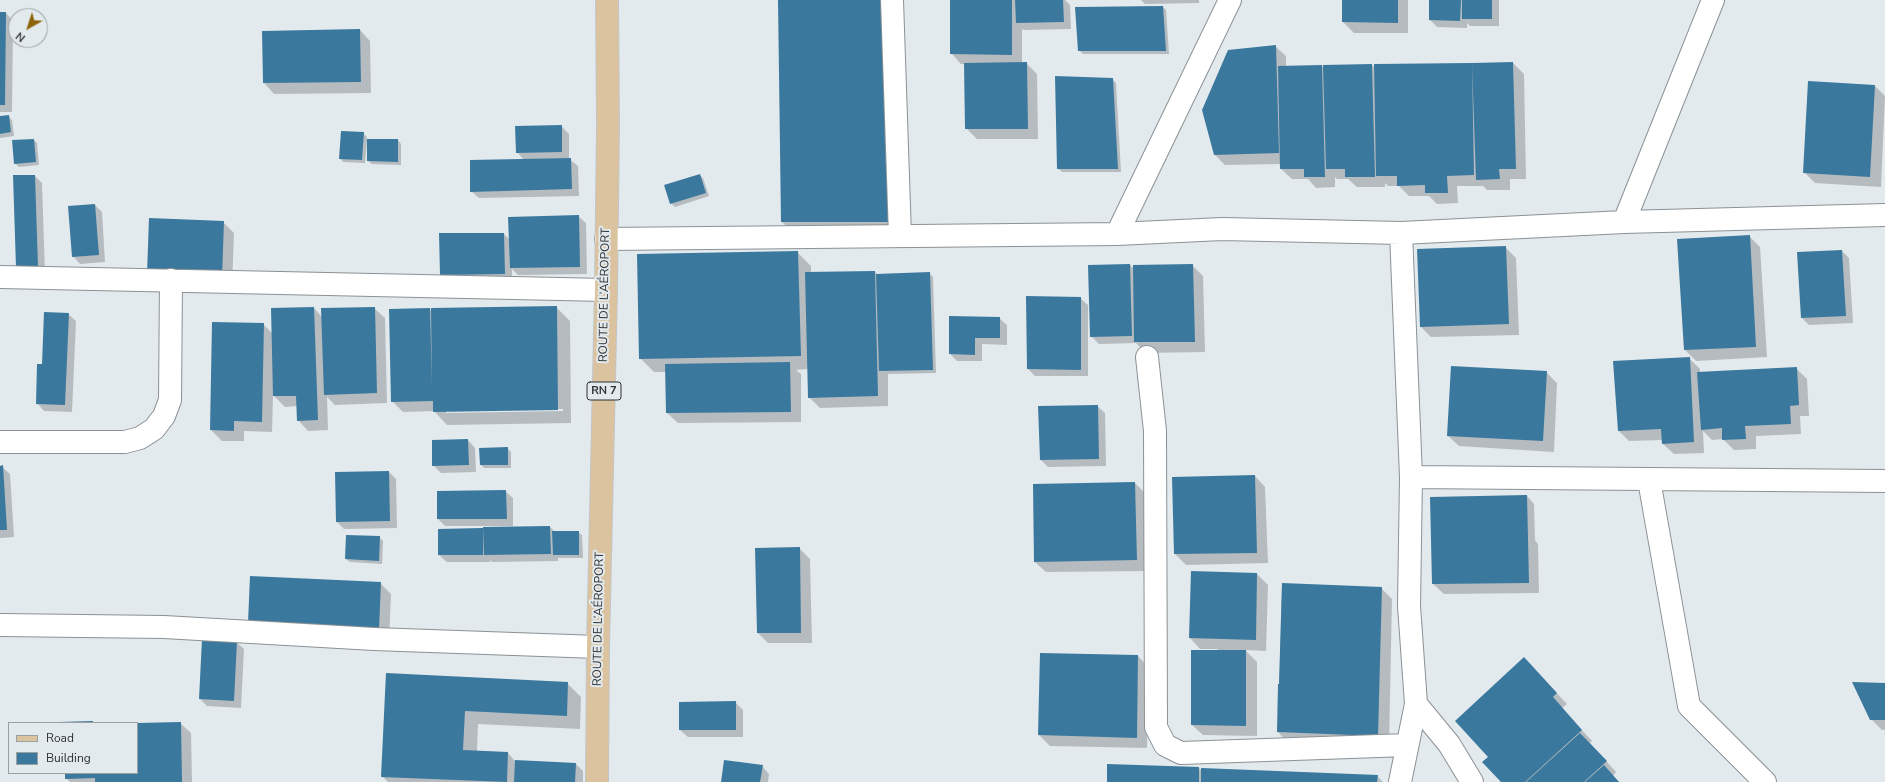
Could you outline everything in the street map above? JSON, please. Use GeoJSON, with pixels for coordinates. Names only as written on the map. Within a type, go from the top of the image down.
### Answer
{"type":"FeatureCollection","features":[{"type":"Feature","properties":{"kind":"main road","name":"ROUTE DE L’AÉROPORT"},"geometry":{"type":"LineString","coordinates":[[597,782],[598,647],[606,290],[608,125],[607,0]]}},
{"type":"Feature","properties":{"kind":"street"},"geometry":{"type":"LineString","coordinates":[[892,0],[900,236]]}},
{"type":"Feature","properties":{"kind":"street"},"geometry":{"type":"LineString","coordinates":[[1117,234],[1230,0]]}},
{"type":"Feature","properties":{"kind":"street"},"geometry":{"type":"LineString","coordinates":[[1624,222],[1713,0]]}},
{"type":"Feature","properties":{"kind":"street"},"geometry":{"type":"LineString","coordinates":[[606,239],[1117,234],[1222,229],[1401,233],[1624,222],[1885,215]]}},
{"type":"Feature","properties":{"kind":"street"},"geometry":{"type":"LineString","coordinates":[[1400,782],[1416,704],[1409,606],[1411,477],[1401,233]]}},
{"type":"Feature","properties":{"kind":"street"},"geometry":{"type":"LineString","coordinates":[[0,277],[606,290]]}},
{"type":"Feature","properties":{"kind":"street"},"geometry":{"type":"LineString","coordinates":[[0,442],[125,442],[140,438],[154,428],[164,416],[170,400],[171,280]]}},
{"type":"Feature","properties":{"kind":"street"},"geometry":{"type":"LineString","coordinates":[[1147,357],[1155,431],[1156,727],[1165,745],[1181,753],[1407,745]]}},
{"type":"Feature","properties":{"kind":"street"},"geometry":{"type":"LineString","coordinates":[[1411,477],[1885,481]]}},
{"type":"Feature","properties":{"kind":"street"},"geometry":{"type":"LineString","coordinates":[[1649,480],[1689,706],[1765,782]]}},
{"type":"Feature","properties":{"kind":"street"},"geometry":{"type":"LineString","coordinates":[[0,625],[164,627],[374,639],[598,647]]}},
{"type":"Feature","properties":{"kind":"street"},"geometry":{"type":"LineString","coordinates":[[1416,704],[1449,744],[1472,782]]}},
{"type":"Feature","properties":{"kind":"building"},"geometry":{"type":"Polygon","coordinates":[[[778,0],[887,0],[890,222],[781,222],[778,0]]]}},
{"type":"Feature","properties":{"kind":"building"},"geometry":{"type":"Polygon","coordinates":[[[950,0],[1012,0],[1012,55],[950,54],[950,0]]]}},
{"type":"Feature","properties":{"kind":"building"},"geometry":{"type":"Polygon","coordinates":[[[1015,0],[1063,0],[1064,22],[1016,23],[1015,0]]]}},
{"type":"Feature","properties":{"kind":"building"},"geometry":{"type":"Polygon","coordinates":[[[1342,0],[1398,0],[1398,23],[1342,22],[1342,0]]]}},
{"type":"Feature","properties":{"kind":"building"},"geometry":{"type":"Polygon","coordinates":[[[1429,0],[1461,0],[1460,21],[1429,20],[1429,0]]]}},
{"type":"Feature","properties":{"kind":"building"},"geometry":{"type":"Polygon","coordinates":[[[1462,0],[1492,0],[1492,19],[1462,19],[1462,0]]]}},
{"type":"Feature","properties":{"kind":"building"},"geometry":{"type":"Polygon","coordinates":[[[1163,6],[1166,51],[1078,51],[1075,7],[1163,6]]]}},
{"type":"Feature","properties":{"kind":"building"},"geometry":{"type":"Polygon","coordinates":[[[0,12],[6,12],[5,105],[0,105],[0,12]]]}},
{"type":"Feature","properties":{"kind":"building"},"geometry":{"type":"Polygon","coordinates":[[[360,29],[361,82],[263,83],[262,31],[360,29]]]}},
{"type":"Feature","properties":{"kind":"building"},"geometry":{"type":"Polygon","coordinates":[[[1276,45],[1279,153],[1214,155],[1202,110],[1228,50],[1276,45]]]}},
{"type":"Feature","properties":{"kind":"building"},"geometry":{"type":"Polygon","coordinates":[[[1027,62],[1028,129],[965,129],[964,63],[1027,62]]]}},
{"type":"Feature","properties":{"kind":"building"},"geometry":{"type":"Polygon","coordinates":[[[1513,62],[1516,169],[1499,169],[1500,179],[1476,180],[1472,63],[1513,62]]]}},
{"type":"Feature","properties":{"kind":"building"},"geometry":{"type":"Polygon","coordinates":[[[1472,63],[1474,175],[1447,176],[1448,193],[1425,193],[1425,185],[1397,186],[1397,176],[1376,176],[1374,64],[1472,63]]]}},
{"type":"Feature","properties":{"kind":"building"},"geometry":{"type":"Polygon","coordinates":[[[1372,64],[1375,177],[1345,177],[1345,169],[1326,169],[1323,65],[1372,64]]]}},
{"type":"Feature","properties":{"kind":"building"},"geometry":{"type":"Polygon","coordinates":[[[1322,65],[1325,177],[1304,177],[1304,169],[1280,169],[1278,66],[1322,65]]]}},
{"type":"Feature","properties":{"kind":"building"},"geometry":{"type":"Polygon","coordinates":[[[1055,76],[1113,78],[1118,169],[1057,169],[1055,76]]]}},
{"type":"Feature","properties":{"kind":"building"},"geometry":{"type":"Polygon","coordinates":[[[1808,81],[1875,85],[1870,177],[1803,173],[1808,81]]]}},
{"type":"Feature","properties":{"kind":"building"},"geometry":{"type":"Polygon","coordinates":[[[9,115],[11,132],[0,134],[0,116],[9,115]]]}},
{"type":"Feature","properties":{"kind":"building"},"geometry":{"type":"Polygon","coordinates":[[[562,125],[562,152],[516,153],[515,126],[562,125]]]}},
{"type":"Feature","properties":{"kind":"building"},"geometry":{"type":"Polygon","coordinates":[[[341,131],[364,132],[362,160],[339,159],[341,131]]]}},
{"type":"Feature","properties":{"kind":"building"},"geometry":{"type":"Polygon","coordinates":[[[34,139],[36,162],[14,164],[12,140],[34,139]]]}},
{"type":"Feature","properties":{"kind":"building"},"geometry":{"type":"Polygon","coordinates":[[[367,139],[398,139],[398,162],[367,161],[367,139]]]}},
{"type":"Feature","properties":{"kind":"building"},"geometry":{"type":"Polygon","coordinates":[[[571,158],[572,189],[470,192],[470,160],[571,158]]]}},
{"type":"Feature","properties":{"kind":"building"},"geometry":{"type":"Polygon","coordinates":[[[700,174],[706,193],[670,204],[664,185],[700,174]]]}},
{"type":"Feature","properties":{"kind":"building"},"geometry":{"type":"Polygon","coordinates":[[[13,175],[35,175],[38,267],[16,268],[13,175]]]}},
{"type":"Feature","properties":{"kind":"building"},"geometry":{"type":"Polygon","coordinates":[[[95,204],[99,255],[72,257],[68,206],[95,204]]]}},
{"type":"Feature","properties":{"kind":"building"},"geometry":{"type":"Polygon","coordinates":[[[579,215],[580,267],[510,268],[508,217],[579,215]]]}},
{"type":"Feature","properties":{"kind":"building"},"geometry":{"type":"Polygon","coordinates":[[[149,218],[224,221],[222,278],[147,274],[149,218]]]}},
{"type":"Feature","properties":{"kind":"building"},"geometry":{"type":"Polygon","coordinates":[[[439,233],[504,233],[505,274],[440,275],[439,233]]]}},
{"type":"Feature","properties":{"kind":"building"},"geometry":{"type":"Polygon","coordinates":[[[1750,235],[1756,347],[1684,350],[1677,239],[1750,235]]]}},
{"type":"Feature","properties":{"kind":"building"},"geometry":{"type":"Polygon","coordinates":[[[1506,246],[1509,324],[1420,327],[1417,249],[1506,246]]]}},
{"type":"Feature","properties":{"kind":"building"},"geometry":{"type":"Polygon","coordinates":[[[1842,250],[1846,316],[1801,318],[1797,252],[1842,250]]]}},
{"type":"Feature","properties":{"kind":"building"},"geometry":{"type":"Polygon","coordinates":[[[798,251],[801,356],[639,359],[637,254],[798,251]]]}},
{"type":"Feature","properties":{"kind":"building"},"geometry":{"type":"Polygon","coordinates":[[[1130,264],[1132,336],[1090,337],[1088,265],[1130,264]]]}},
{"type":"Feature","properties":{"kind":"building"},"geometry":{"type":"Polygon","coordinates":[[[1193,264],[1195,342],[1134,342],[1133,265],[1193,264]]]}},
{"type":"Feature","properties":{"kind":"building"},"geometry":{"type":"Polygon","coordinates":[[[875,271],[878,396],[808,398],[805,272],[875,271]]]}},
{"type":"Feature","properties":{"kind":"building"},"geometry":{"type":"Polygon","coordinates":[[[930,272],[933,370],[879,371],[876,274],[930,272]]]}},
{"type":"Feature","properties":{"kind":"building"},"geometry":{"type":"Polygon","coordinates":[[[1026,296],[1081,297],[1081,370],[1027,369],[1026,296]]]}},
{"type":"Feature","properties":{"kind":"building"},"geometry":{"type":"Polygon","coordinates":[[[557,306],[558,410],[433,412],[433,401],[391,402],[389,309],[430,308],[432,387],[431,308],[557,306]]]}},
{"type":"Feature","properties":{"kind":"building"},"geometry":{"type":"Polygon","coordinates":[[[314,307],[318,420],[297,421],[296,396],[273,396],[271,308],[314,307]]]}},
{"type":"Feature","properties":{"kind":"building"},"geometry":{"type":"Polygon","coordinates":[[[375,307],[377,393],[324,395],[321,308],[375,307]]]}},
{"type":"Feature","properties":{"kind":"building"},"geometry":{"type":"Polygon","coordinates":[[[44,312],[69,313],[65,405],[36,404],[37,364],[42,364],[44,312]]]}},
{"type":"Feature","properties":{"kind":"building"},"geometry":{"type":"Polygon","coordinates":[[[949,316],[1000,317],[1000,338],[975,338],[975,355],[949,354],[949,316]]]}},
{"type":"Feature","properties":{"kind":"building"},"geometry":{"type":"Polygon","coordinates":[[[212,322],[264,323],[262,422],[234,421],[234,431],[210,430],[212,322]]]}},
{"type":"Feature","properties":{"kind":"building"},"geometry":{"type":"Polygon","coordinates":[[[1690,357],[1694,442],[1662,444],[1661,429],[1618,431],[1613,361],[1690,357]]]}},
{"type":"Feature","properties":{"kind":"building"},"geometry":{"type":"Polygon","coordinates":[[[790,362],[791,412],[666,413],[665,364],[790,362]]]}},
{"type":"Feature","properties":{"kind":"building"},"geometry":{"type":"Polygon","coordinates":[[[1451,366],[1547,371],[1543,441],[1447,436],[1451,366]]]}},
{"type":"Feature","properties":{"kind":"building"},"geometry":{"type":"Polygon","coordinates":[[[1797,367],[1799,405],[1790,406],[1791,424],[1745,426],[1746,439],[1722,440],[1722,428],[1701,430],[1697,372],[1797,367]]]}},
{"type":"Feature","properties":{"kind":"building"},"geometry":{"type":"Polygon","coordinates":[[[1098,405],[1099,459],[1040,460],[1038,406],[1098,405]]]}},
{"type":"Feature","properties":{"kind":"building"},"geometry":{"type":"Polygon","coordinates":[[[468,439],[469,465],[432,466],[432,440],[468,439]]]}},
{"type":"Feature","properties":{"kind":"building"},"geometry":{"type":"Polygon","coordinates":[[[508,447],[508,465],[480,465],[479,448],[508,447]]]}},
{"type":"Feature","properties":{"kind":"building"},"geometry":{"type":"Polygon","coordinates":[[[3,465],[7,530],[0,530],[0,466],[3,465]]]}},
{"type":"Feature","properties":{"kind":"building"},"geometry":{"type":"Polygon","coordinates":[[[389,471],[390,521],[336,522],[335,472],[389,471]]]}},
{"type":"Feature","properties":{"kind":"building"},"geometry":{"type":"Polygon","coordinates":[[[1255,475],[1257,553],[1174,554],[1172,477],[1255,475]]]}},
{"type":"Feature","properties":{"kind":"building"},"geometry":{"type":"Polygon","coordinates":[[[1135,482],[1137,560],[1034,562],[1033,484],[1135,482]]]}},
{"type":"Feature","properties":{"kind":"building"},"geometry":{"type":"Polygon","coordinates":[[[506,490],[507,519],[437,519],[437,491],[506,490]]]}},
{"type":"Feature","properties":{"kind":"building"},"geometry":{"type":"Polygon","coordinates":[[[1527,495],[1529,583],[1432,584],[1430,497],[1527,495]]]}},
{"type":"Feature","properties":{"kind":"building"},"geometry":{"type":"Polygon","coordinates":[[[550,526],[551,554],[484,555],[483,527],[550,526]]]}},
{"type":"Feature","properties":{"kind":"building"},"geometry":{"type":"Polygon","coordinates":[[[483,528],[483,555],[438,555],[438,529],[483,528]]]}},
{"type":"Feature","properties":{"kind":"building"},"geometry":{"type":"Polygon","coordinates":[[[552,531],[579,531],[579,555],[553,555],[552,531]]]}},
{"type":"Feature","properties":{"kind":"building"},"geometry":{"type":"Polygon","coordinates":[[[346,535],[380,536],[379,561],[345,559],[346,535]]]}},
{"type":"Feature","properties":{"kind":"building"},"geometry":{"type":"Polygon","coordinates":[[[800,547],[801,633],[757,633],[755,548],[800,547]]]}},
{"type":"Feature","properties":{"kind":"building"},"geometry":{"type":"Polygon","coordinates":[[[1191,571],[1257,573],[1256,640],[1189,638],[1191,571]]]}},
{"type":"Feature","properties":{"kind":"building"},"geometry":{"type":"Polygon","coordinates":[[[250,576],[381,582],[379,629],[248,623],[250,576]]]}},
{"type":"Feature","properties":{"kind":"building"},"geometry":{"type":"Polygon","coordinates":[[[1282,583],[1382,587],[1378,736],[1277,732],[1278,684],[1333,686],[1279,684],[1282,583]]]}},
{"type":"Feature","properties":{"kind":"building"},"geometry":{"type":"Polygon","coordinates":[[[202,639],[237,641],[234,701],[199,699],[202,639]]]}},
{"type":"Feature","properties":{"kind":"building"},"geometry":{"type":"Polygon","coordinates":[[[1191,650],[1246,650],[1246,726],[1191,725],[1191,650]]]}},
{"type":"Feature","properties":{"kind":"building"},"geometry":{"type":"Polygon","coordinates":[[[1040,653],[1138,655],[1137,738],[1038,735],[1040,653]]]}},
{"type":"Feature","properties":{"kind":"building"},"geometry":{"type":"Polygon","coordinates":[[[1524,657],[1557,693],[1553,697],[1582,730],[1525,782],[1501,782],[1482,762],[1488,757],[1455,721],[1524,657]]]}},
{"type":"Feature","properties":{"kind":"building"},"geometry":{"type":"Polygon","coordinates":[[[386,673],[568,682],[567,716],[465,711],[463,750],[508,752],[507,782],[381,777],[386,673]]]}},
{"type":"Feature","properties":{"kind":"building"},"geometry":{"type":"Polygon","coordinates":[[[1852,682],[1885,683],[1885,720],[1870,720],[1852,682]]]}},
{"type":"Feature","properties":{"kind":"building"},"geometry":{"type":"Polygon","coordinates":[[[736,701],[736,730],[679,730],[679,702],[736,701]]]}},
{"type":"Feature","properties":{"kind":"building"},"geometry":{"type":"Polygon","coordinates":[[[93,721],[93,722],[59,722],[93,721]]]}},
{"type":"Feature","properties":{"kind":"building"},"geometry":{"type":"Polygon","coordinates":[[[181,722],[182,782],[95,782],[95,778],[65,779],[65,774],[138,774],[138,723],[181,722]]]}},
{"type":"Feature","properties":{"kind":"building"},"geometry":{"type":"Polygon","coordinates":[[[1580,733],[1607,761],[1584,782],[1526,782],[1580,733]]]}},
{"type":"Feature","properties":{"kind":"building"},"geometry":{"type":"Polygon","coordinates":[[[515,760],[576,763],[575,782],[514,782],[515,760]]]}},
{"type":"Feature","properties":{"kind":"building"},"geometry":{"type":"Polygon","coordinates":[[[724,760],[763,765],[760,782],[721,782],[724,760]]]}},
{"type":"Feature","properties":{"kind":"building"},"geometry":{"type":"Polygon","coordinates":[[[1107,764],[1199,767],[1199,782],[1107,782],[1107,764]]]}},
{"type":"Feature","properties":{"kind":"building"},"geometry":{"type":"Polygon","coordinates":[[[1604,765],[1619,782],[1585,782],[1604,765]]]}},
{"type":"Feature","properties":{"kind":"building"},"geometry":{"type":"Polygon","coordinates":[[[1201,768],[1378,775],[1377,782],[1201,782],[1201,768]]]}}]}
